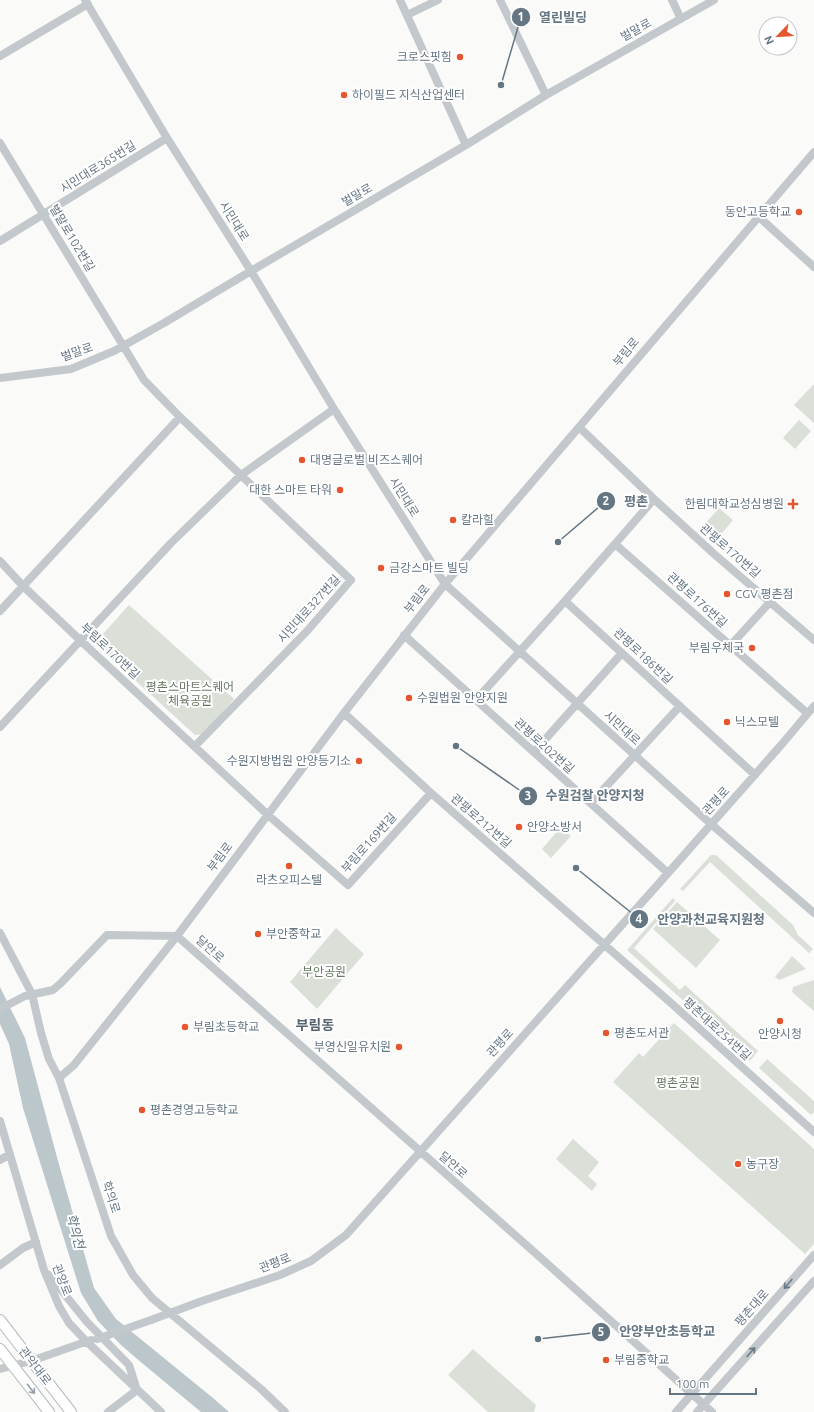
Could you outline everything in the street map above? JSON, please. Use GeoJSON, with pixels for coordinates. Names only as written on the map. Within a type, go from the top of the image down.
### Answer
{"type":"FeatureCollection","features":[{"type":"Feature","properties":{"kind":"main road","name":"관악대로"},"geometry":{"type":"LineString","coordinates":[[0,1320],[71,1412]]}},
{"type":"Feature","properties":{"kind":"main road","name":"관악대로"},"geometry":{"type":"LineString","coordinates":[[0,1349],[49,1412]]}},
{"type":"Feature","properties":{"kind":"street"},"geometry":{"type":"LineString","coordinates":[[400,0],[466,145]]}},
{"type":"Feature","properties":{"kind":"street"},"geometry":{"type":"LineString","coordinates":[[407,15],[438,0]]}},
{"type":"Feature","properties":{"kind":"street"},"geometry":{"type":"LineString","coordinates":[[500,0],[546,95]]}},
{"type":"Feature","properties":{"kind":"street"},"geometry":{"type":"LineString","coordinates":[[672,0],[681,19]]}},
{"type":"Feature","properties":{"kind":"street","name":"벌말로"},"geometry":{"type":"LineString","coordinates":[[0,378],[59,371],[79,367],[123,346],[466,145],[546,95],[714,0]]}},
{"type":"Feature","properties":{"kind":"street"},"geometry":{"type":"LineString","coordinates":[[0,56],[86,2]]}},
{"type":"Feature","properties":{"kind":"street","name":"시민대로"},"geometry":{"type":"LineString","coordinates":[[86,2],[334,409],[445,584],[711,824],[814,913]]}},
{"type":"Feature","properties":{"kind":"street","name":"시민대로365번길"},"geometry":{"type":"LineString","coordinates":[[0,241],[168,138]]}},
{"type":"Feature","properties":{"kind":"street","name":"벌말로102번길"},"geometry":{"type":"LineString","coordinates":[[0,143],[144,380],[180,417]]}},
{"type":"Feature","properties":{"kind":"street","name":"부림로"},"geometry":{"type":"LineString","coordinates":[[59,1078],[74,1065],[177,936],[344,712],[445,584],[814,152]]}},
{"type":"Feature","properties":{"kind":"street"},"geometry":{"type":"LineString","coordinates":[[759,217],[814,266]]}},
{"type":"Feature","properties":{"kind":"street"},"geometry":{"type":"LineString","coordinates":[[0,727],[171,543],[241,475],[334,409]]}},
{"type":"Feature","properties":{"kind":"street"},"geometry":{"type":"LineString","coordinates":[[0,611],[180,417]]}},
{"type":"Feature","properties":{"kind":"street","name":"시민대로327번길"},"geometry":{"type":"LineString","coordinates":[[180,417],[351,580],[308,630],[195,746]]}},
{"type":"Feature","properties":{"kind":"street","name":"관평로170번길"},"geometry":{"type":"LineString","coordinates":[[579,427],[654,499],[814,640]]}},
{"type":"Feature","properties":{"kind":"street"},"geometry":{"type":"LineString","coordinates":[[476,700],[566,601],[654,499]]}},
{"type":"Feature","properties":{"kind":"street","name":"관평로176번길"},"geometry":{"type":"LineString","coordinates":[[615,544],[807,713]]}},
{"type":"Feature","properties":{"kind":"street","name":"부림로170번길"},"geometry":{"type":"LineString","coordinates":[[0,561],[23,586],[80,640],[268,814]]}},
{"type":"Feature","properties":{"kind":"street","name":"관평로186번길"},"geometry":{"type":"LineString","coordinates":[[566,601],[755,775]]}},
{"type":"Feature","properties":{"kind":"street"},"geometry":{"type":"LineString","coordinates":[[730,646],[770,602]]}},
{"type":"Feature","properties":{"kind":"street","name":"관평로202번길"},"geometry":{"type":"LineString","coordinates":[[404,635],[668,873]]}},
{"type":"Feature","properties":{"kind":"street"},"geometry":{"type":"LineString","coordinates":[[534,752],[622,653]]}},
{"type":"Feature","properties":{"kind":"street"},"geometry":{"type":"LineString","coordinates":[[591,803],[680,706]]}},
{"type":"Feature","properties":{"kind":"street","name":"관평로"},"geometry":{"type":"LineString","coordinates":[[86,1342],[151,1320],[202,1300],[280,1275],[311,1261],[346,1235],[755,775],[814,706]]}},
{"type":"Feature","properties":{"kind":"street","name":"관평로212번길"},"geometry":{"type":"LineString","coordinates":[[344,712],[431,793],[604,944]]}},
{"type":"Feature","properties":{"kind":"street","name":"부림로169번길"},"geometry":{"type":"LineString","coordinates":[[268,814],[348,884],[431,793]]}},
{"type":"Feature","properties":{"kind":"street","name":"학의로"},"geometry":{"type":"LineString","coordinates":[[0,933],[28,995],[50,1059],[59,1078],[111,1236],[133,1276],[152,1298],[261,1389],[285,1412]]}},
{"type":"Feature","properties":{"kind":"street"},"geometry":{"type":"LineString","coordinates":[[0,1009],[28,995],[53,990],[107,935],[177,936]]}},
{"type":"Feature","properties":{"kind":"street","name":"달안로"},"geometry":{"type":"LineString","coordinates":[[177,936],[712,1412]]}},
{"type":"Feature","properties":{"kind":"street","name":"평촌대로254번길"},"geometry":{"type":"LineString","coordinates":[[604,944],[814,1132]]}},
{"type":"Feature","properties":{"kind":"street","name":"관양로"},"geometry":{"type":"LineString","coordinates":[[0,1121],[44,1270],[59,1306],[69,1323],[86,1342],[161,1412]]}},
{"type":"Feature","properties":{"kind":"street"},"geometry":{"type":"LineString","coordinates":[[0,1160],[10,1154]]}},
{"type":"Feature","properties":{"kind":"street"},"geometry":{"type":"LineString","coordinates":[[0,1265],[23,1248],[36,1242]]}},
{"type":"Feature","properties":{"kind":"street","name":"평촌대로"},"geometry":{"type":"LineString","coordinates":[[676,1412],[814,1255]]}},
{"type":"Feature","properties":{"kind":"street"},"geometry":{"type":"LineString","coordinates":[[44,1270],[87,1322],[129,1365],[137,1390],[108,1412]]}},
{"type":"Feature","properties":{"kind":"street"},"geometry":{"type":"LineString","coordinates":[[697,1412],[814,1281]]}},
{"type":"Feature","properties":{"kind":"street"},"geometry":{"type":"LineString","coordinates":[[0,1369],[32,1361],[86,1342]]}},
{"type":"Feature","properties":{"kind":"green space"},"geometry":{"type":"Polygon","coordinates":[[[814,384],[814,423],[794,405],[814,384]]]}},
{"type":"Feature","properties":{"kind":"green space"},"geometry":{"type":"Polygon","coordinates":[[[799,420],[811,431],[795,449],[783,438],[799,420]]]}},
{"type":"Feature","properties":{"kind":"green space"},"geometry":{"type":"Polygon","coordinates":[[[719,508],[733,520],[718,538],[704,525],[719,508]]]}},
{"type":"Feature","properties":{"kind":"green space","name":"평촌스마트스퀘어 체육공원"},"geometry":{"type":"Polygon","coordinates":[[[129,605],[234,699],[204,734],[195,735],[101,649],[102,635],[129,605]]]}},
{"type":"Feature","properties":{"kind":"green space"},"geometry":{"type":"Polygon","coordinates":[[[561,827],[571,836],[551,858],[542,849],[561,827]]]}},
{"type":"Feature","properties":{"kind":"green space"},"geometry":{"type":"Polygon","coordinates":[[[711,855],[716,855],[793,925],[798,935],[813,949],[809,953],[710,862],[683,891],[680,889],[711,855]]]}},
{"type":"Feature","properties":{"kind":"green space"},"geometry":{"type":"Polygon","coordinates":[[[673,898],[675,901],[634,948],[680,990],[685,985],[758,1051],[750,1061],[627,950],[673,898]]]}},
{"type":"Feature","properties":{"kind":"green space"},"geometry":{"type":"Polygon","coordinates":[[[677,902],[720,940],[696,968],[653,929],[677,902]]]}},
{"type":"Feature","properties":{"kind":"green space","name":"부안공원"},"geometry":{"type":"Polygon","coordinates":[[[336,928],[364,954],[317,1009],[290,982],[336,928]]]}},
{"type":"Feature","properties":{"kind":"green space"},"geometry":{"type":"Polygon","coordinates":[[[792,956],[806,969],[779,980],[775,977],[792,956]]]}},
{"type":"Feature","properties":{"kind":"green space"},"geometry":{"type":"Polygon","coordinates":[[[814,980],[814,1011],[792,992],[793,987],[814,980]]]}},
{"type":"Feature","properties":{"kind":"green space","name":"평촌공원"},"geometry":{"type":"Polygon","coordinates":[[[674,1023],[814,1149],[814,1244],[805,1254],[613,1082],[639,1053],[643,1057],[674,1023]]]}},
{"type":"Feature","properties":{"kind":"green space"},"geometry":{"type":"Polygon","coordinates":[[[767,1059],[814,1101],[814,1112],[811,1115],[759,1068],[767,1059]]]}},
{"type":"Feature","properties":{"kind":"green space"},"geometry":{"type":"Polygon","coordinates":[[[573,1139],[599,1162],[588,1176],[597,1184],[592,1191],[556,1159],[573,1139]]]}},
{"type":"Feature","properties":{"kind":"green space"},"geometry":{"type":"Polygon","coordinates":[[[473,1349],[536,1405],[534,1412],[488,1412],[448,1375],[473,1349]]]}},
{"type":"Feature","properties":{"kind":"water","name":"학의천"},"geometry":{"type":"Polygon","coordinates":[[[0,987],[25,1038],[94,1288],[116,1319],[229,1412],[201,1412],[120,1344],[98,1321],[81,1293],[23,1108],[9,1044],[0,1024],[0,987]]]}},
{"type":"Feature","properties":{"kind":"place","name":"크로스핏힘"},"geometry":{"type":"Point","coordinates":[460,57]}},
{"type":"Feature","properties":{"kind":"place","name":"열린빌딩"},"geometry":{"type":"Point","coordinates":[501,85]}},
{"type":"Feature","properties":{"kind":"place","name":"하이필드 지식산업센터"},"geometry":{"type":"Point","coordinates":[344,95]}},
{"type":"Feature","properties":{"kind":"place","name":"동안고등학교"},"geometry":{"type":"Point","coordinates":[799,212]}},
{"type":"Feature","properties":{"kind":"place","name":"대명글로벌 비즈스퀘어"},"geometry":{"type":"Point","coordinates":[302,460]}},
{"type":"Feature","properties":{"kind":"place","name":"대한 스마트 타워"},"geometry":{"type":"Point","coordinates":[340,490]}},
{"type":"Feature","properties":{"kind":"place","name":"한림대학교성심병원"},"geometry":{"type":"Point","coordinates":[793,504]}},
{"type":"Feature","properties":{"kind":"place","name":"칼라힐"},"geometry":{"type":"Point","coordinates":[453,520]}},
{"type":"Feature","properties":{"kind":"place","name":"평촌"},"geometry":{"type":"Point","coordinates":[558,542]}},
{"type":"Feature","properties":{"kind":"place","name":"금강스마트 빌딩"},"geometry":{"type":"Point","coordinates":[381,568]}},
{"type":"Feature","properties":{"kind":"place","name":"CGV 평촌점"},"geometry":{"type":"Point","coordinates":[727,594]}},
{"type":"Feature","properties":{"kind":"place","name":"부림우체국"},"geometry":{"type":"Point","coordinates":[752,648]}},
{"type":"Feature","properties":{"kind":"place","name":"수원법원 안양지원"},"geometry":{"type":"Point","coordinates":[409,698]}},
{"type":"Feature","properties":{"kind":"place","name":"닉스모텔"},"geometry":{"type":"Point","coordinates":[727,722]}},
{"type":"Feature","properties":{"kind":"place","name":"수원검찰 안양지청"},"geometry":{"type":"Point","coordinates":[456,746]}},
{"type":"Feature","properties":{"kind":"place","name":"수원지방법원 안양등기소"},"geometry":{"type":"Point","coordinates":[359,761]}},
{"type":"Feature","properties":{"kind":"place","name":"안양소방서"},"geometry":{"type":"Point","coordinates":[519,827]}},
{"type":"Feature","properties":{"kind":"place","name":"라츠오피스텔"},"geometry":{"type":"Point","coordinates":[289,866]}},
{"type":"Feature","properties":{"kind":"place","name":"안양과천교육지원청"},"geometry":{"type":"Point","coordinates":[576,868]}},
{"type":"Feature","properties":{"kind":"place","name":"부안중학교"},"geometry":{"type":"Point","coordinates":[258,934]}},
{"type":"Feature","properties":{"kind":"place","name":"안양시청"},"geometry":{"type":"Point","coordinates":[780,1021]}},
{"type":"Feature","properties":{"kind":"place","name":"부림초등학교"},"geometry":{"type":"Point","coordinates":[185,1027]}},
{"type":"Feature","properties":{"kind":"place","name":"평촌도서관"},"geometry":{"type":"Point","coordinates":[606,1033]}},
{"type":"Feature","properties":{"kind":"place","name":"부영신일유치원"},"geometry":{"type":"Point","coordinates":[399,1047]}},
{"type":"Feature","properties":{"kind":"place","name":"평촌경영고등학교"},"geometry":{"type":"Point","coordinates":[142,1110]}},
{"type":"Feature","properties":{"kind":"place","name":"농구장"},"geometry":{"type":"Point","coordinates":[738,1164]}},
{"type":"Feature","properties":{"kind":"place","name":"안양부안초등학교"},"geometry":{"type":"Point","coordinates":[538,1339]}},
{"type":"Feature","properties":{"kind":"place","name":"부림중학교"},"geometry":{"type":"Point","coordinates":[606,1360]}},
{"type":"Feature","properties":{"kind":"district","name":"부림동"},"geometry":{"type":"Point","coordinates":[315,1025]}}]}
